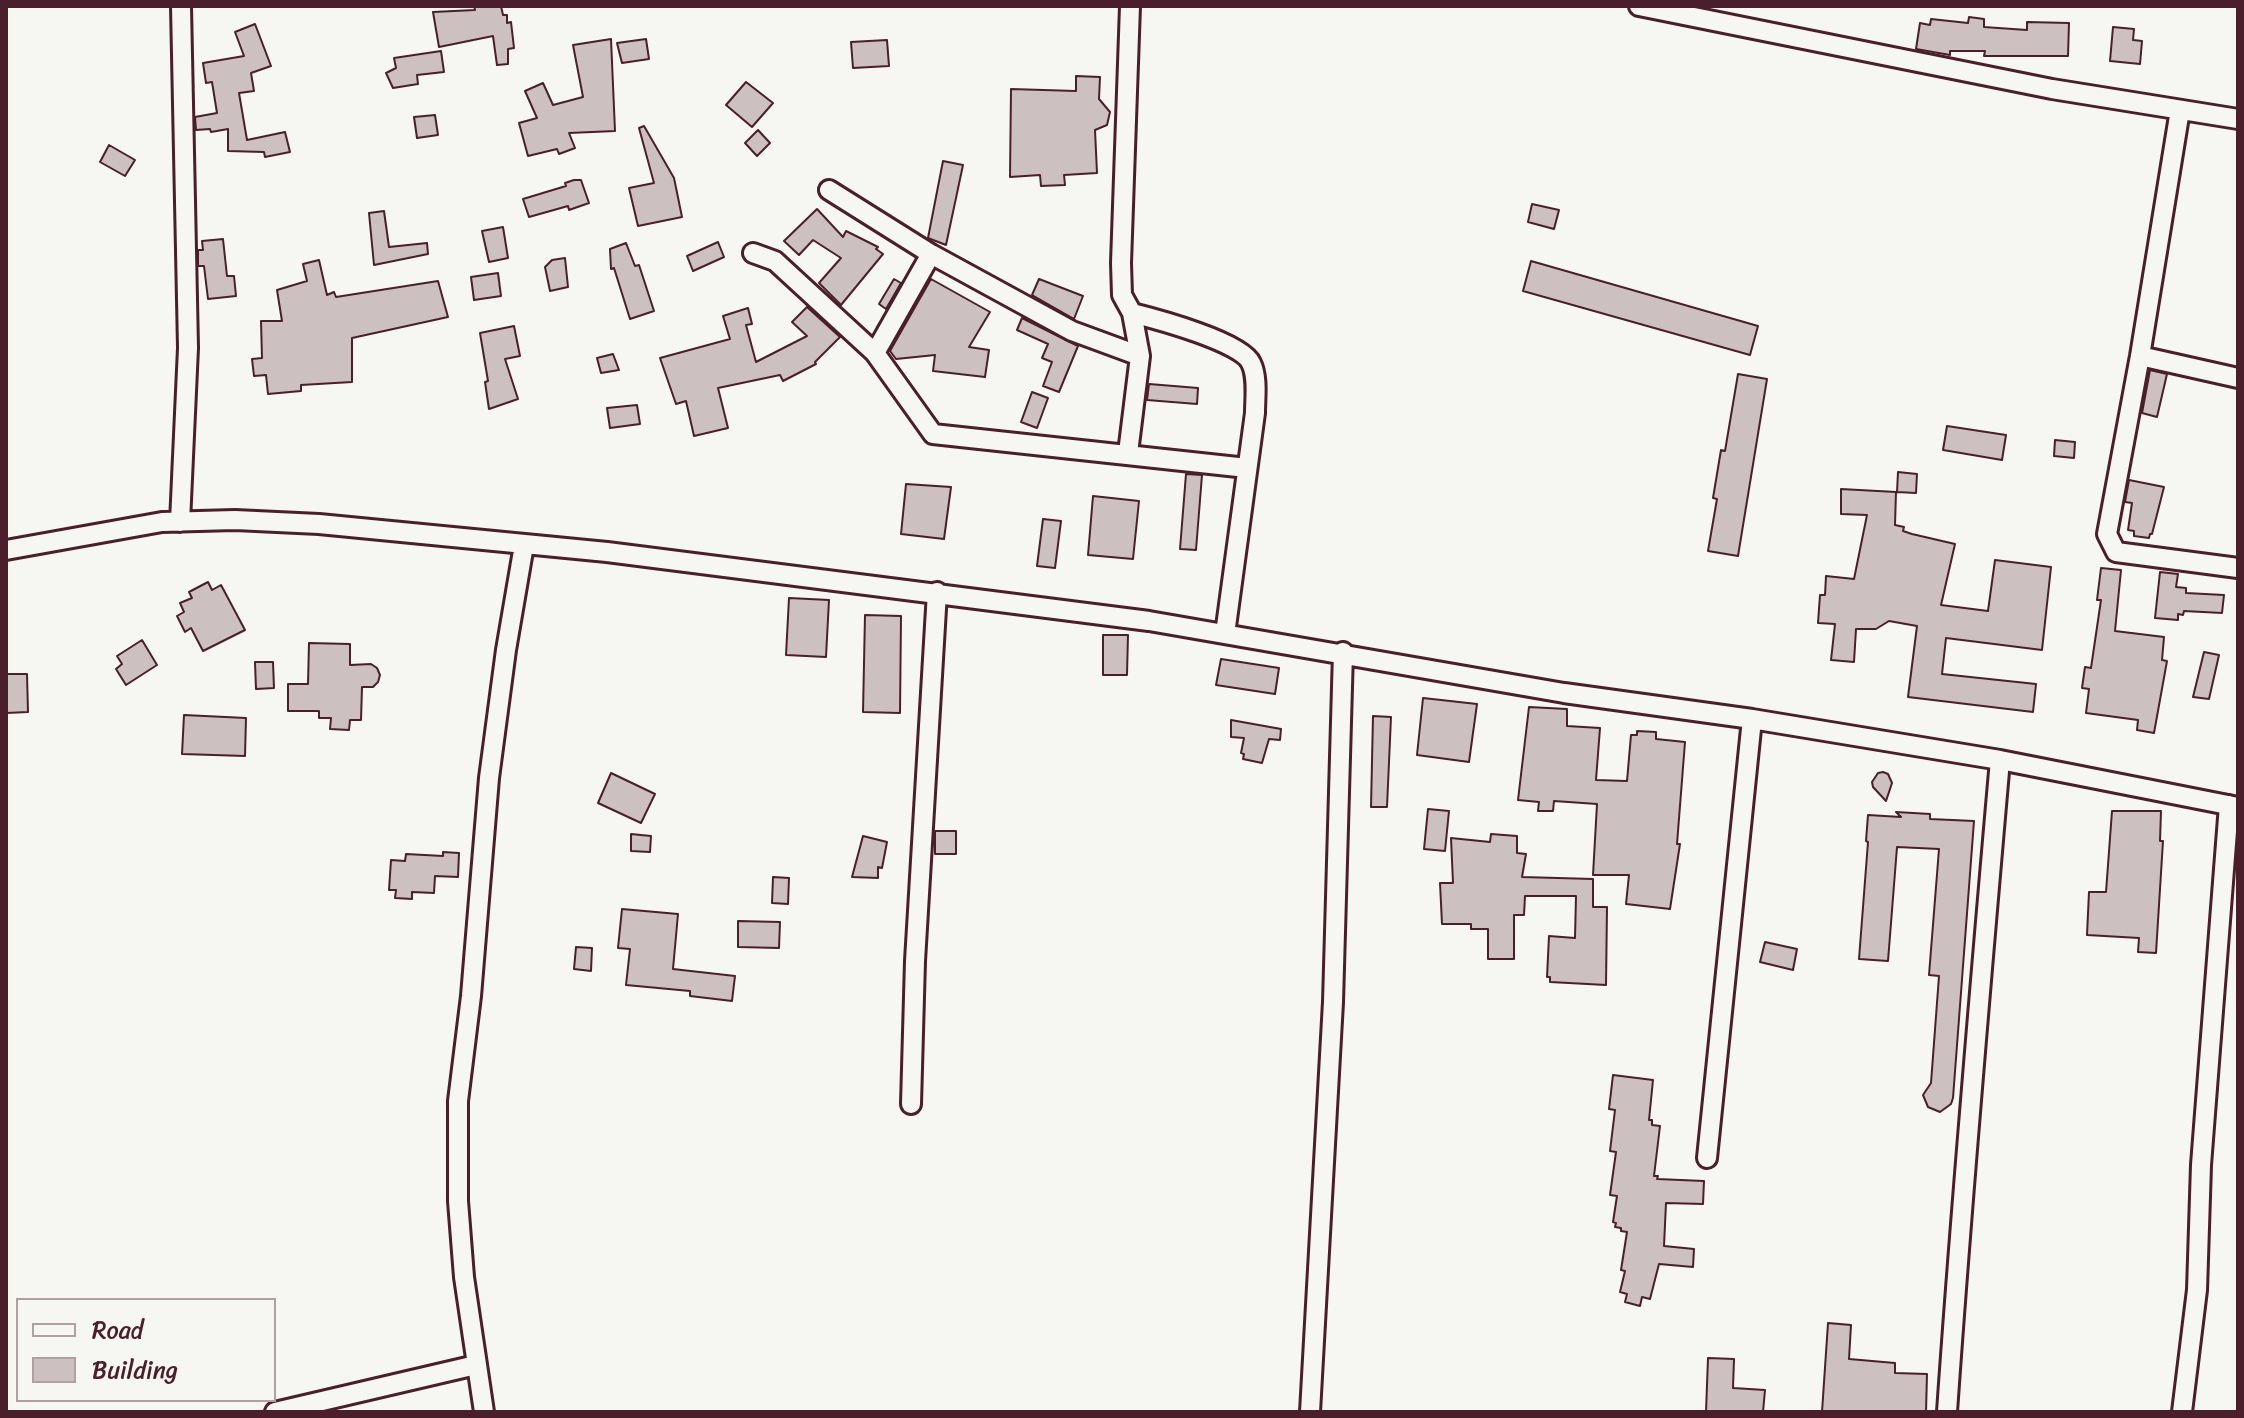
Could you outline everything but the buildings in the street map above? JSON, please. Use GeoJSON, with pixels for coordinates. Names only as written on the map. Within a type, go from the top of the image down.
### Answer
{"type":"FeatureCollection","features":[{"type":"Feature","properties":{"kind":"street"},"geometry":{"type":"LineString","coordinates":[[180,522],[188,348],[181,6]]}},
{"type":"Feature","properties":{"kind":"street"},"geometry":{"type":"LineString","coordinates":[[1128,453],[1140,356],[1132,313],[1122,295],[1121,263],[1130,6]]}},
{"type":"Feature","properties":{"kind":"street"},"geometry":{"type":"LineString","coordinates":[[1639,6],[2052,89],[2238,119]]}},
{"type":"Feature","properties":{"kind":"street"},"geometry":{"type":"LineString","coordinates":[[2180,110],[2107,534],[2116,552],[2238,568]]}},
{"type":"Feature","properties":{"kind":"street"},"geometry":{"type":"LineString","coordinates":[[829,190],[931,254],[1072,331],[1140,356]]}},
{"type":"Feature","properties":{"kind":"street"},"geometry":{"type":"LineString","coordinates":[[753,253],[775,261],[875,353],[933,434],[1247,468]]}},
{"type":"Feature","properties":{"kind":"street"},"geometry":{"type":"LineString","coordinates":[[875,353],[931,254]]}},
{"type":"Feature","properties":{"kind":"street"},"geometry":{"type":"LineString","coordinates":[[1132,313],[1186,328],[1240,351],[1251,362],[1255,400],[1225,634]]}},
{"type":"Feature","properties":{"kind":"street"},"geometry":{"type":"LineString","coordinates":[[2140,356],[2238,378]]}},
{"type":"Feature","properties":{"kind":"street"},"geometry":{"type":"LineString","coordinates":[[6,550],[162,522],[235,520],[319,524],[607,552],[937,592],[1343,652],[1564,693],[1752,719],[2000,760],[2233,806],[2201,1165],[2197,1290],[2182,1412]]}},
{"type":"Feature","properties":{"kind":"street"},"geometry":{"type":"LineString","coordinates":[[484,1412],[464,1277],[458,1201],[458,1101],[471,996],[489,778],[524,545]]}},
{"type":"Feature","properties":{"kind":"street"},"geometry":{"type":"LineString","coordinates":[[911,1104],[915,961],[937,592]]}},
{"type":"Feature","properties":{"kind":"street"},"geometry":{"type":"LineString","coordinates":[[1310,1412],[1333,1002],[1343,652]]}},
{"type":"Feature","properties":{"kind":"street"},"geometry":{"type":"LineString","coordinates":[[1707,1158],[1752,719]]}},
{"type":"Feature","properties":{"kind":"street"},"geometry":{"type":"LineString","coordinates":[[1947,1412],[1961,1208],[1974,1089],[2000,760]]}},
{"type":"Feature","properties":{"kind":"street"},"geometry":{"type":"LineString","coordinates":[[275,1412],[476,1365]]}}]}
